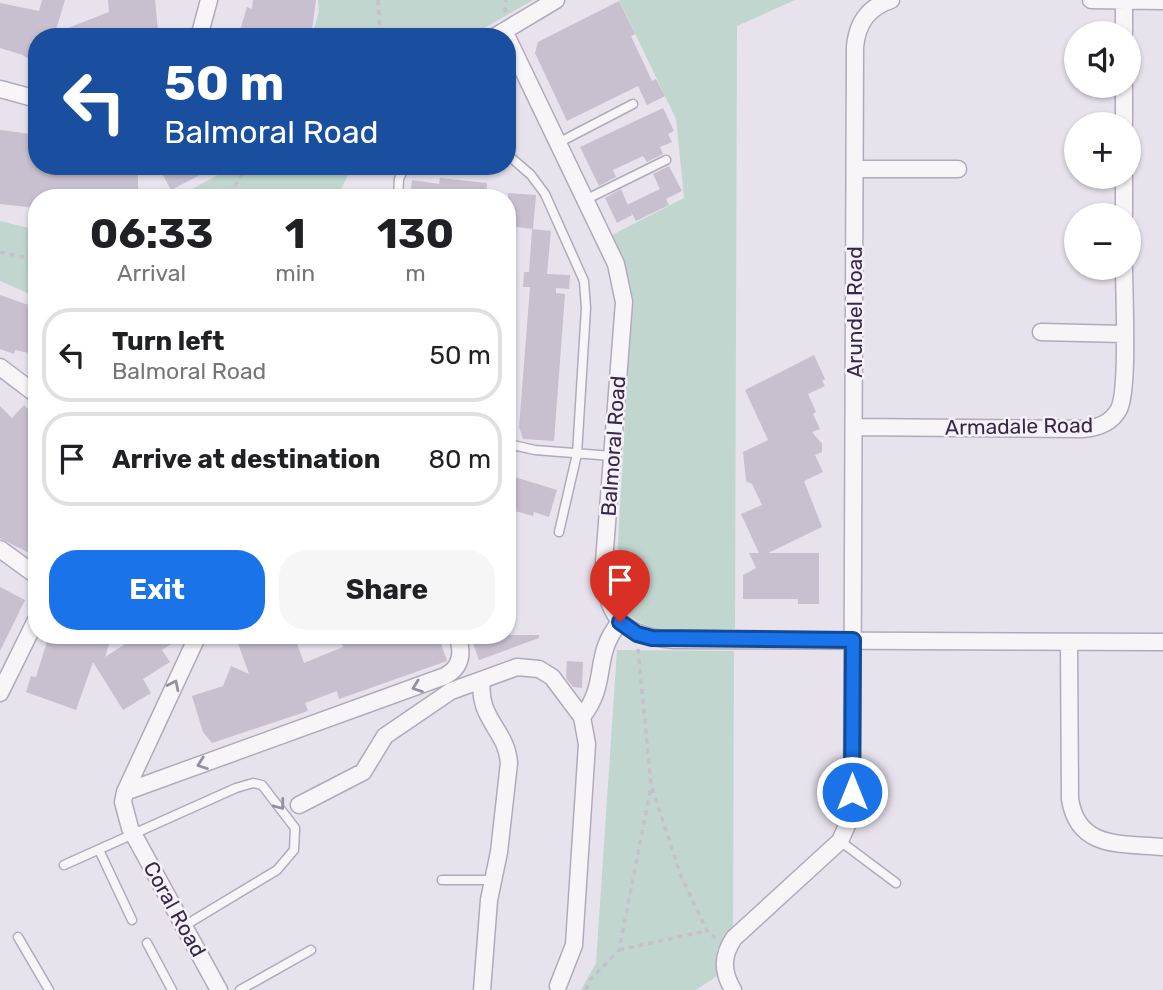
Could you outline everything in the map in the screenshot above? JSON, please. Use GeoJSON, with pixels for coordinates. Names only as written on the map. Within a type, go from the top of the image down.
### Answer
{"type":"FeatureCollection","features":[{"type":"Feature","properties":{"kind":"street"},"geometry":{"type":"LineString","coordinates":[[201,28],[209,0]]}},
{"type":"Feature","properties":{"kind":"street"},"geometry":{"type":"LineString","coordinates":[[515,28],[556,0]]}},
{"type":"Feature","properties":{"kind":"street","name":"Arundel Road"},"geometry":{"type":"LineString","coordinates":[[840,841],[852,814],[856,37],[869,12],[891,0]]}},
{"type":"Feature","properties":{"kind":"street"},"geometry":{"type":"LineString","coordinates":[[1091,0],[1163,1]]}},
{"type":"Feature","properties":{"kind":"street"},"geometry":{"type":"LineString","coordinates":[[1124,0],[1124,21]]}},
{"type":"Feature","properties":{"kind":"street","name":"Balmoral Road"},"geometry":{"type":"LineString","coordinates":[[516,61],[616,264],[624,302],[604,586],[609,604],[620,622],[637,634],[674,640],[1163,642]]}},
{"type":"Feature","properties":{"kind":"street"},"geometry":{"type":"LineString","coordinates":[[0,89],[28,97]]}},
{"type":"Feature","properties":{"kind":"street"},"geometry":{"type":"LineString","coordinates":[[855,169],[958,169]]}},
{"type":"Feature","properties":{"kind":"street","name":"Armadale Road"},"geometry":{"type":"LineString","coordinates":[[854,427],[1082,429],[1101,426],[1115,415],[1122,402],[1124,280]]}},
{"type":"Feature","properties":{"kind":"street"},"geometry":{"type":"LineString","coordinates":[[1041,332],[1124,334]]}},
{"type":"Feature","properties":{"kind":"street"},"geometry":{"type":"LineString","coordinates":[[0,367],[28,388]]}},
{"type":"Feature","properties":{"kind":"street"},"geometry":{"type":"LineString","coordinates":[[0,549],[28,569]]}},
{"type":"Feature","properties":{"kind":"street"},"geometry":{"type":"LineString","coordinates":[[582,717],[598,691],[604,644],[620,622]]}},
{"type":"Feature","properties":{"kind":"street"},"geometry":{"type":"LineString","coordinates":[[0,693],[28,636]]}},
{"type":"Feature","properties":{"kind":"street"},"geometry":{"type":"LineString","coordinates":[[1069,642],[1070,799],[1075,819],[1081,829],[1106,842],[1163,847]]}},
{"type":"Feature","properties":{"kind":"street"},"geometry":{"type":"LineString","coordinates":[[125,792],[194,644]]}},
{"type":"Feature","properties":{"kind":"street"},"geometry":{"type":"LineString","coordinates":[[125,792],[445,676],[459,663],[459,644]]}},
{"type":"Feature","properties":{"kind":"street"},"geometry":{"type":"LineString","coordinates":[[299,805],[363,772],[385,736],[451,691],[517,667],[539,669],[552,677],[582,717],[587,744],[575,937],[569,961],[558,986]]}},
{"type":"Feature","properties":{"kind":"street"},"geometry":{"type":"LineString","coordinates":[[482,681],[481,703],[508,757],[494,880],[489,900],[482,990]]}},
{"type":"Feature","properties":{"kind":"street","name":"Coral Road"},"geometry":{"type":"LineString","coordinates":[[125,792],[123,802],[132,831],[219,990]]}},
{"type":"Feature","properties":{"kind":"street"},"geometry":{"type":"LineString","coordinates":[[733,990],[724,968],[727,949],[840,841]]}},
{"type":"Feature","properties":{"kind":"lane"},"geometry":{"type":"LineString","coordinates":[[558,143],[633,104]]}},
{"type":"Feature","properties":{"kind":"lane"},"geometry":{"type":"LineString","coordinates":[[585,200],[666,160]]}},
{"type":"Feature","properties":{"kind":"lane"},"geometry":{"type":"LineString","coordinates":[[516,162],[531,175],[545,194],[584,281],[586,309],[577,454],[559,532]]}},
{"type":"Feature","properties":{"kind":"lane"},"geometry":{"type":"LineString","coordinates":[[516,445],[612,456]]}},
{"type":"Feature","properties":{"kind":"lane"},"geometry":{"type":"LineString","coordinates":[[64,865],[99,850],[132,831],[236,788],[253,783],[268,789],[288,815],[296,839],[286,862],[184,926]]}},
{"type":"Feature","properties":{"kind":"lane"},"geometry":{"type":"LineString","coordinates":[[840,841],[895,883]]}},
{"type":"Feature","properties":{"kind":"lane"},"geometry":{"type":"LineString","coordinates":[[99,850],[132,920]]}},
{"type":"Feature","properties":{"kind":"lane"},"geometry":{"type":"LineString","coordinates":[[442,880],[494,880]]}},
{"type":"Feature","properties":{"kind":"lane"},"geometry":{"type":"LineString","coordinates":[[18,937],[49,990]]}},
{"type":"Feature","properties":{"kind":"lane"},"geometry":{"type":"LineString","coordinates":[[147,943],[172,990]]}},
{"type":"Feature","properties":{"kind":"lane"},"geometry":{"type":"LineString","coordinates":[[240,990],[311,950]]}},
{"type":"Feature","properties":{"kind":"path"},"geometry":{"type":"LineString","coordinates":[[378,0],[380,28]]}},
{"type":"Feature","properties":{"kind":"path"},"geometry":{"type":"LineString","coordinates":[[0,252],[28,258]]}},
{"type":"Feature","properties":{"kind":"path"},"geometry":{"type":"LineString","coordinates":[[637,634],[651,785],[681,876],[707,931],[727,949]]}},
{"type":"Feature","properties":{"kind":"path"},"geometry":{"type":"LineString","coordinates":[[586,990],[590,980],[619,950],[651,785]]}},
{"type":"Feature","properties":{"kind":"path"},"geometry":{"type":"LineString","coordinates":[[619,950],[707,931]]}},
{"type":"Feature","properties":{"kind":"shaded area"},"geometry":{"type":"Polygon","coordinates":[[[318,0],[533,0],[485,28],[314,28],[319,11],[318,0]]]}},
{"type":"Feature","properties":{"kind":"shaded area"},"geometry":{"type":"Polygon","coordinates":[[[619,0],[795,0],[737,26],[735,629],[683,631],[650,626],[635,620],[615,594],[632,299],[625,265],[612,235],[684,198],[676,119],[619,0]]]}},
{"type":"Feature","properties":{"kind":"shaded area"},"geometry":{"type":"Polygon","coordinates":[[[218,175],[348,175],[341,189],[192,189],[218,175]]]}},
{"type":"Feature","properties":{"kind":"shaded area"},"geometry":{"type":"Polygon","coordinates":[[[0,221],[28,228],[28,293],[0,281],[0,221]]]}},
{"type":"Feature","properties":{"kind":"shaded area"},"geometry":{"type":"Polygon","coordinates":[[[617,650],[734,651],[733,930],[717,950],[717,976],[696,990],[581,990],[596,963],[617,650]]]}},
{"type":"Feature","properties":{"kind":"building"},"geometry":{"type":"Polygon","coordinates":[[[42,0],[65,0],[57,28],[28,28],[28,59],[0,48],[0,3],[39,11],[42,0]]]}},
{"type":"Feature","properties":{"kind":"building"},"geometry":{"type":"Polygon","coordinates":[[[108,0],[155,0],[158,28],[68,28],[109,12],[108,0]]]}},
{"type":"Feature","properties":{"kind":"building"},"geometry":{"type":"Polygon","coordinates":[[[253,0],[316,0],[312,28],[241,28],[247,7],[252,9],[253,0]]]}},
{"type":"Feature","properties":{"kind":"building"},"geometry":{"type":"Polygon","coordinates":[[[619,1],[635,34],[631,36],[652,81],[656,79],[665,96],[647,105],[638,86],[567,121],[535,53],[538,42],[619,1]]]}},
{"type":"Feature","properties":{"kind":"building"},"geometry":{"type":"Polygon","coordinates":[[[663,108],[674,131],[668,134],[672,142],[660,147],[663,154],[647,162],[643,156],[613,170],[616,177],[599,186],[580,147],[663,108]]]}},
{"type":"Feature","properties":{"kind":"building"},"geometry":{"type":"Polygon","coordinates":[[[0,130],[28,134],[28,175],[138,175],[138,189],[28,189],[28,207],[0,204],[0,130]]]}},
{"type":"Feature","properties":{"kind":"building"},"geometry":{"type":"Polygon","coordinates":[[[669,166],[682,191],[666,199],[669,205],[636,221],[627,205],[660,189],[653,174],[669,166]]]}},
{"type":"Feature","properties":{"kind":"building"},"geometry":{"type":"Polygon","coordinates":[[[163,175],[200,175],[173,189],[163,175]]]}},
{"type":"Feature","properties":{"kind":"building"},"geometry":{"type":"Polygon","coordinates":[[[440,178],[487,183],[487,189],[411,189],[412,180],[439,184],[440,178]]]}},
{"type":"Feature","properties":{"kind":"building"},"geometry":{"type":"Polygon","coordinates":[[[621,189],[632,215],[617,223],[605,198],[621,189]]]}},
{"type":"Feature","properties":{"kind":"building"},"geometry":{"type":"Polygon","coordinates":[[[516,194],[536,195],[533,229],[516,227],[516,194]]]}},
{"type":"Feature","properties":{"kind":"building"},"geometry":{"type":"Polygon","coordinates":[[[532,229],[551,231],[547,274],[570,275],[569,289],[556,288],[556,293],[565,294],[554,441],[523,439],[519,427],[530,287],[523,287],[524,272],[529,272],[532,229]]]}},
{"type":"Feature","properties":{"kind":"building"},"geometry":{"type":"Polygon","coordinates":[[[0,295],[28,305],[28,353],[15,350],[14,354],[0,349],[0,295]]]}},
{"type":"Feature","properties":{"kind":"building"},"geometry":{"type":"Polygon","coordinates":[[[814,355],[825,379],[822,381],[825,386],[808,394],[820,429],[812,432],[822,444],[822,452],[815,455],[823,472],[804,481],[822,527],[768,553],[819,553],[819,604],[798,604],[798,599],[743,599],[743,575],[756,568],[749,553],[759,553],[741,514],[762,505],[752,484],[746,481],[743,452],[768,440],[745,390],[814,355]]]}},
{"type":"Feature","properties":{"kind":"building"},"geometry":{"type":"Polygon","coordinates":[[[24,405],[28,409],[28,552],[0,538],[0,406],[12,418],[24,405]]]}},
{"type":"Feature","properties":{"kind":"building"},"geometry":{"type":"Polygon","coordinates":[[[516,477],[557,490],[549,517],[534,512],[533,516],[516,511],[516,477]]]}},
{"type":"Feature","properties":{"kind":"building"},"geometry":{"type":"Polygon","coordinates":[[[0,587],[25,600],[0,651],[0,587]]]}},
{"type":"Feature","properties":{"kind":"building"},"geometry":{"type":"Polygon","coordinates":[[[516,635],[539,635],[539,638],[479,660],[473,644],[516,644],[516,635]]]}},
{"type":"Feature","properties":{"kind":"building"},"geometry":{"type":"Polygon","coordinates":[[[46,644],[109,644],[105,657],[125,644],[171,644],[162,650],[170,662],[143,679],[151,693],[123,710],[93,662],[76,710],[26,692],[31,676],[36,677],[46,644]]]}},
{"type":"Feature","properties":{"kind":"building"},"geometry":{"type":"Polygon","coordinates":[[[238,644],[297,644],[304,663],[343,647],[342,644],[441,644],[447,661],[339,699],[337,691],[305,703],[308,711],[212,743],[203,732],[192,696],[223,686],[231,666],[249,674],[238,644]]]}},
{"type":"Feature","properties":{"kind":"building"},"geometry":{"type":"Polygon","coordinates":[[[567,661],[583,662],[582,688],[573,687],[566,678],[567,661]]]}},
{"type":"Feature","properties":{"kind":"route"},"geometry":{"type":"LineString","coordinates":[[620,622],[637,634],[674,640],[853,640],[852,792]]}}]}
